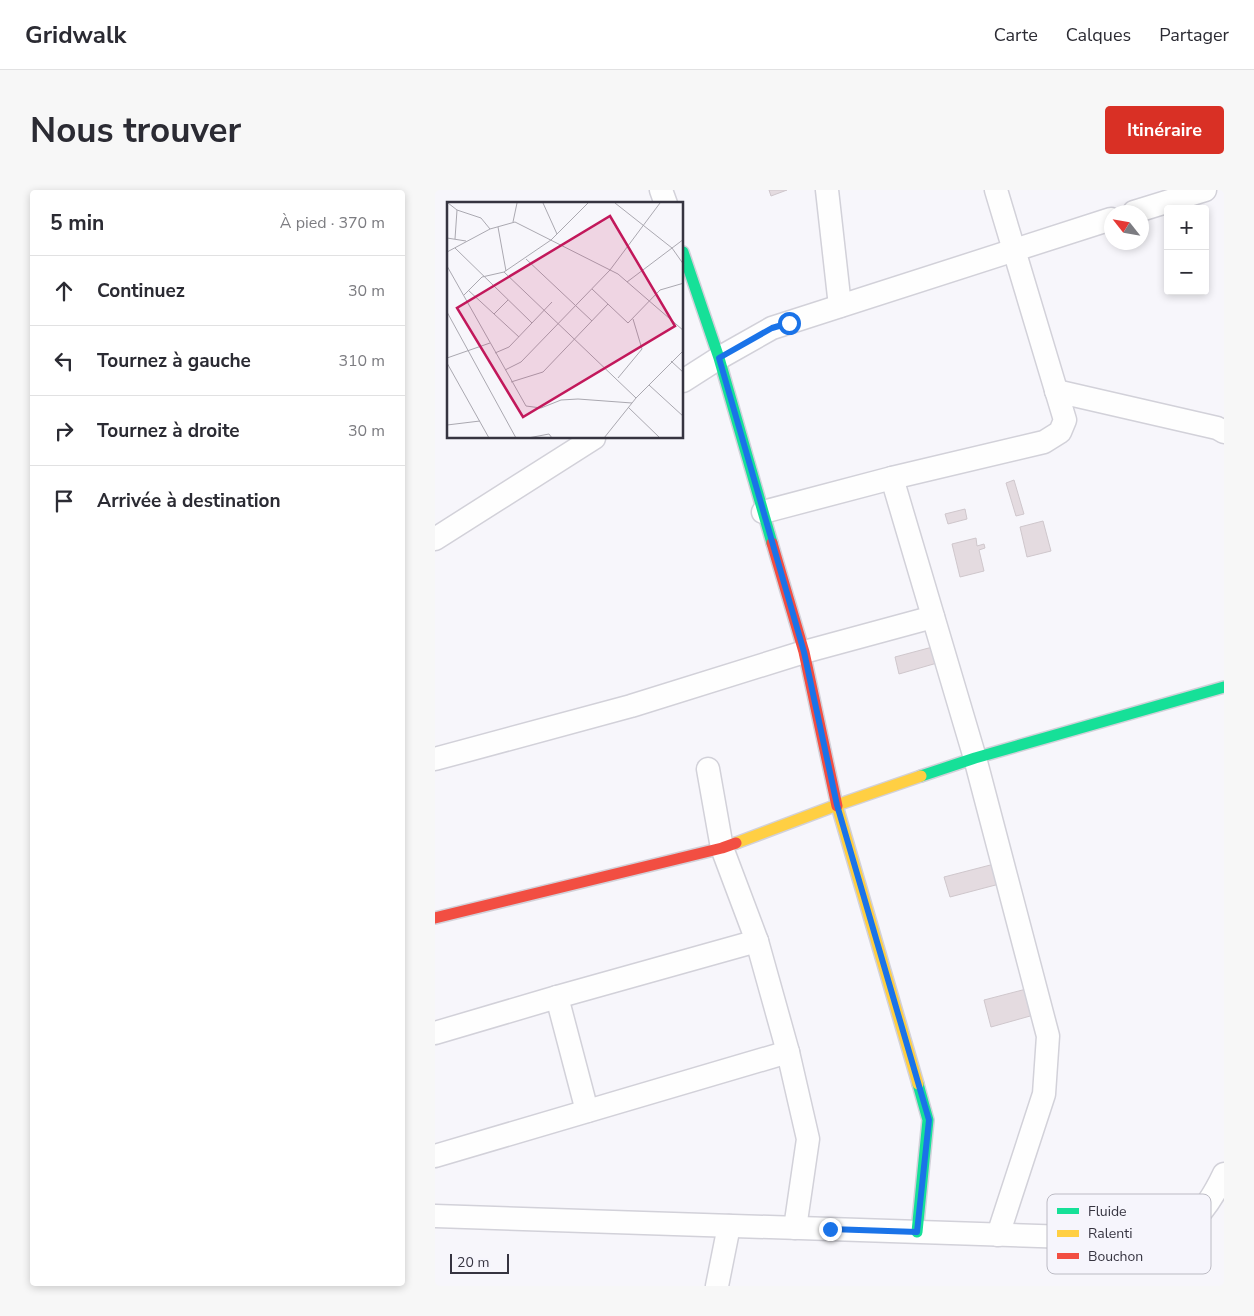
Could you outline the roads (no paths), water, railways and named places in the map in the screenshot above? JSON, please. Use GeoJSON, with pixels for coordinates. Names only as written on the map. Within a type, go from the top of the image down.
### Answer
{"type":"FeatureCollection","features":[{"type":"Feature","properties":{"kind":"street"},"geometry":{"type":"LineString","coordinates":[[661,190],[665,202]]}},
{"type":"Feature","properties":{"kind":"street"},"geometry":{"type":"LineString","coordinates":[[827,190],[840,306]]}},
{"type":"Feature","properties":{"kind":"street"},"geometry":{"type":"LineString","coordinates":[[763,512],[892,478],[1043,442],[1060,432],[1065,420],[996,190]]}},
{"type":"Feature","properties":{"kind":"street"},"geometry":{"type":"LineString","coordinates":[[1149,207],[1205,190]]}},
{"type":"Feature","properties":{"kind":"street"},"geometry":{"type":"LineString","coordinates":[[684,380],[772,328],[1104,222]]}},
{"type":"Feature","properties":{"kind":"street"},"geometry":{"type":"LineString","coordinates":[[684,255],[719,358],[804,652],[837,805],[929,1120],[917,1232]]}},
{"type":"Feature","properties":{"kind":"street"},"geometry":{"type":"LineString","coordinates":[[1056,391],[1217,428],[1224,432]]}},
{"type":"Feature","properties":{"kind":"street"},"geometry":{"type":"LineString","coordinates":[[435,539],[592,439]]}},
{"type":"Feature","properties":{"kind":"street"},"geometry":{"type":"LineString","coordinates":[[892,478],[975,758],[1048,1036],[1044,1094],[998,1235]]}},
{"type":"Feature","properties":{"kind":"street"},"geometry":{"type":"LineString","coordinates":[[435,759],[631,706],[804,652],[933,617]]}},
{"type":"Feature","properties":{"kind":"street"},"geometry":{"type":"LineString","coordinates":[[435,918],[722,848],[837,805],[975,758],[1224,687]]}},
{"type":"Feature","properties":{"kind":"street"},"geometry":{"type":"LineString","coordinates":[[708,769],[722,848],[757,940],[788,1052],[808,1139],[795,1228]]}},
{"type":"Feature","properties":{"kind":"street"},"geometry":{"type":"LineString","coordinates":[[435,1033],[757,940]]}},
{"type":"Feature","properties":{"kind":"street"},"geometry":{"type":"LineString","coordinates":[[557,997],[587,1111]]}},
{"type":"Feature","properties":{"kind":"street"},"geometry":{"type":"LineString","coordinates":[[435,1156],[788,1052]]}},
{"type":"Feature","properties":{"kind":"street"},"geometry":{"type":"LineString","coordinates":[[1211,1197],[1218,1188],[1224,1174]]}},
{"type":"Feature","properties":{"kind":"street"},"geometry":{"type":"LineString","coordinates":[[435,1216],[1047,1237]]}},
{"type":"Feature","properties":{"kind":"street"},"geometry":{"type":"LineString","coordinates":[[717,1286],[729,1226]]}}]}
